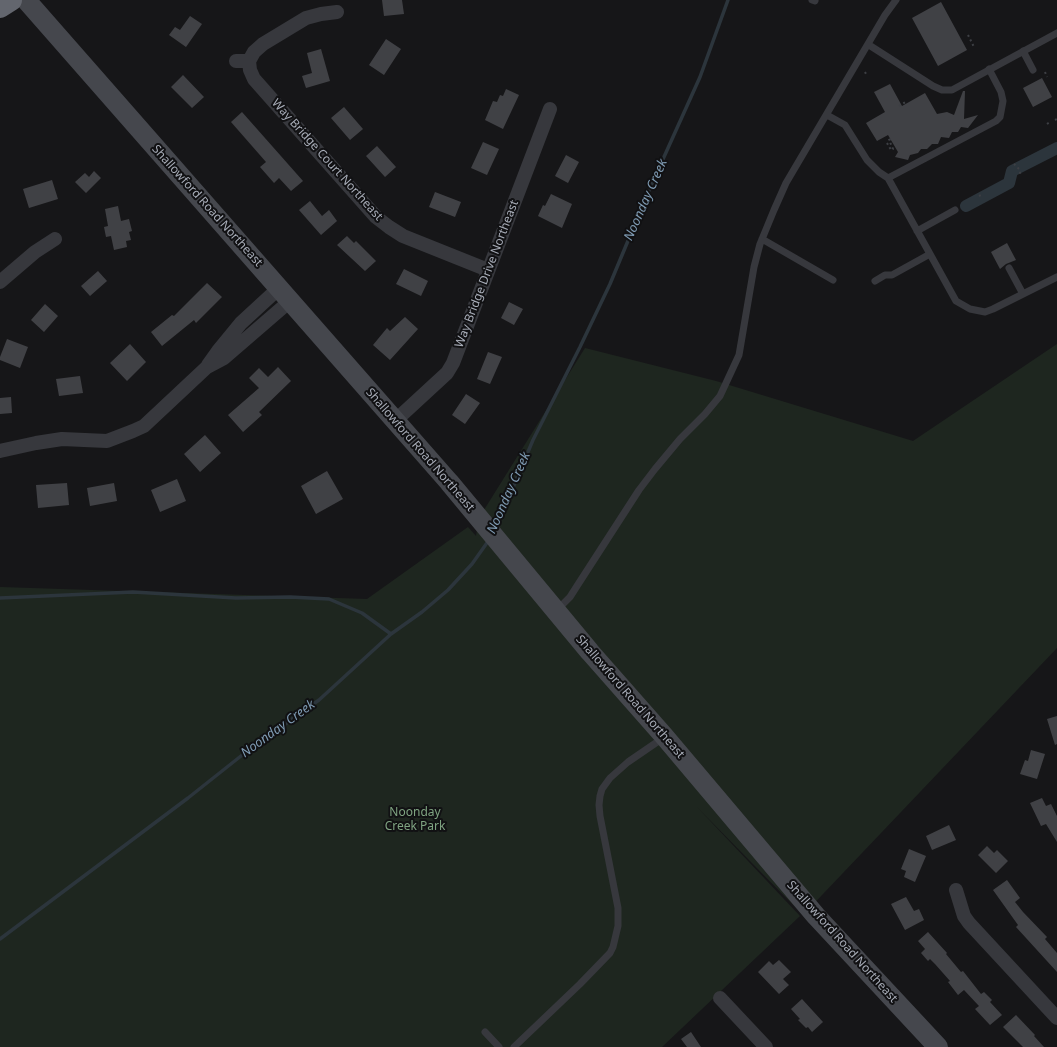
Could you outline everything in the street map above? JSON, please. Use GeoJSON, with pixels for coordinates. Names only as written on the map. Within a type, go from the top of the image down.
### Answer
{"type":"FeatureCollection","features":[{"type":"Feature","properties":{"kind":"highway"},"geometry":{"type":"LineString","coordinates":[[0,7],[11,0]]}},
{"type":"Feature","properties":{"kind":"street","name":"Shallowford Road Northeast"},"geometry":{"type":"LineString","coordinates":[[26,0],[396,420],[465,501],[540,593],[664,736],[816,916],[938,1047]]}},
{"type":"Feature","properties":{"kind":"street","name":"Way Bridge Court Northeast"},"geometry":{"type":"LineString","coordinates":[[337,12],[306,18],[263,44],[242,61],[250,70],[254,79],[376,217],[403,236],[488,270]]}},
{"type":"Feature","properties":{"kind":"street","name":"Way Bridge Drive Northeast"},"geometry":{"type":"LineString","coordinates":[[396,420],[447,373],[453,364],[550,109]]}},
{"type":"Feature","properties":{"kind":"street"},"geometry":{"type":"LineString","coordinates":[[0,282],[29,257],[55,239]]}},
{"type":"Feature","properties":{"kind":"street"},"geometry":{"type":"LineString","coordinates":[[0,451],[62,439],[107,441],[144,426],[207,367],[241,323],[285,294]]}},
{"type":"Feature","properties":{"kind":"street"},"geometry":{"type":"LineString","coordinates":[[956,890],[964,916],[969,923],[1057,1018]]}},
{"type":"Feature","properties":{"kind":"street"},"geometry":{"type":"LineString","coordinates":[[720,998],[766,1047]]}},
{"type":"Feature","properties":{"kind":"lane"},"geometry":{"type":"LineString","coordinates":[[556,611],[570,597],[635,496],[655,469],[720,396],[739,356],[754,267],[762,239],[786,183],[896,0]]}},
{"type":"Feature","properties":{"kind":"lane"},"geometry":{"type":"LineString","coordinates":[[869,45],[933,86],[942,90],[952,90],[1057,33]]}},
{"type":"Feature","properties":{"kind":"lane"},"geometry":{"type":"LineString","coordinates":[[1023,51],[1033,70]]}},
{"type":"Feature","properties":{"kind":"lane"},"geometry":{"type":"LineString","coordinates":[[888,178],[996,121],[1000,117],[1003,101],[1002,92],[989,70]]}},
{"type":"Feature","properties":{"kind":"lane"},"geometry":{"type":"LineString","coordinates":[[828,115],[845,125],[867,160],[879,172],[888,178],[956,301],[970,309],[985,312],[1057,277]]}},
{"type":"Feature","properties":{"kind":"lane"},"geometry":{"type":"LineString","coordinates":[[917,231],[955,210]]}},
{"type":"Feature","properties":{"kind":"lane"},"geometry":{"type":"LineString","coordinates":[[762,239],[833,280]]}},
{"type":"Feature","properties":{"kind":"lane"},"geometry":{"type":"LineString","coordinates":[[875,280],[885,275],[892,275],[930,254]]}},
{"type":"Feature","properties":{"kind":"lane"},"geometry":{"type":"LineString","coordinates":[[1009,268],[1023,294]]}},
{"type":"Feature","properties":{"kind":"lane"},"geometry":{"type":"LineString","coordinates":[[514,1047],[580,984],[610,953],[613,947],[616,940],[618,926],[618,908],[600,816],[600,796],[602,789],[610,778],[628,762],[664,736]]}},
{"type":"Feature","properties":{"kind":"lane"},"geometry":{"type":"LineString","coordinates":[[485,1032],[499,1047]]}},
{"type":"Feature","properties":{"kind":"path"},"geometry":{"type":"LineString","coordinates":[[968,35],[974,47]]}},
{"type":"Feature","properties":{"kind":"path"},"geometry":{"type":"LineString","coordinates":[[1045,72],[1048,77]]}},
{"type":"Feature","properties":{"kind":"path"},"geometry":{"type":"LineString","coordinates":[[899,106],[907,101]]}},
{"type":"Feature","properties":{"kind":"path"},"geometry":{"type":"LineString","coordinates":[[887,143],[891,150],[893,149],[889,140],[891,139]]}},
{"type":"Feature","properties":{"kind":"path"},"geometry":{"type":"LineString","coordinates":[[1014,164],[1017,166],[1022,176]]}},
{"type":"Feature","properties":{"kind":"path"},"geometry":{"type":"LineString","coordinates":[[979,196],[983,194]]}},
{"type":"Feature","properties":{"kind":"green space","name":"Noonday Creek Park"},"geometry":{"type":"Polygon","coordinates":[[[1057,344],[1057,648],[803,915],[696,806],[800,916],[662,1047],[0,1047],[0,587],[367,599],[468,527],[476,536],[479,518],[585,348],[716,381],[913,441],[1057,344]]]}},
{"type":"Feature","properties":{"kind":"building"},"geometry":{"type":"Polygon","coordinates":[[[382,0],[402,0],[404,14],[384,16],[382,0]]]}},
{"type":"Feature","properties":{"kind":"building"},"geometry":{"type":"Polygon","coordinates":[[[941,2],[967,50],[938,66],[912,18],[941,2]]]}},
{"type":"Feature","properties":{"kind":"building"},"geometry":{"type":"Polygon","coordinates":[[[190,16],[202,24],[186,47],[169,35],[175,27],[180,30],[190,16]]]}},
{"type":"Feature","properties":{"kind":"building"},"geometry":{"type":"Polygon","coordinates":[[[386,39],[401,49],[384,75],[369,65],[386,39]]]}},
{"type":"Feature","properties":{"kind":"building"},"geometry":{"type":"Polygon","coordinates":[[[321,49],[330,81],[306,88],[302,76],[312,73],[307,53],[321,49]]]}},
{"type":"Feature","properties":{"kind":"building"},"geometry":{"type":"Polygon","coordinates":[[[183,75],[204,97],[192,108],[171,87],[183,75]]]}},
{"type":"Feature","properties":{"kind":"building"},"geometry":{"type":"Polygon","coordinates":[[[1042,78],[1052,97],[1033,107],[1023,88],[1042,78]]]}},
{"type":"Feature","properties":{"kind":"building"},"geometry":{"type":"Polygon","coordinates":[[[890,84],[902,106],[925,93],[937,114],[947,112],[954,115],[963,91],[965,91],[964,119],[978,115],[968,128],[961,127],[958,132],[952,132],[949,138],[941,137],[938,144],[932,144],[927,149],[921,149],[918,153],[910,155],[908,160],[895,157],[898,152],[888,135],[877,141],[866,123],[885,112],[874,92],[890,84]]]}},
{"type":"Feature","properties":{"kind":"building"},"geometry":{"type":"Polygon","coordinates":[[[506,89],[519,95],[503,129],[485,120],[493,101],[497,102],[500,95],[503,96],[506,89]]]}},
{"type":"Feature","properties":{"kind":"building"},"geometry":{"type":"Polygon","coordinates":[[[344,107],[363,129],[350,140],[331,118],[344,107]]]}},
{"type":"Feature","properties":{"kind":"building"},"geometry":{"type":"Polygon","coordinates":[[[242,112],[303,181],[291,191],[279,178],[274,183],[260,167],[266,162],[231,122],[242,112]]]}},
{"type":"Feature","properties":{"kind":"building"},"geometry":{"type":"Polygon","coordinates":[[[483,142],[499,149],[487,175],[471,168],[483,142]]]}},
{"type":"Feature","properties":{"kind":"building"},"geometry":{"type":"Polygon","coordinates":[[[377,146],[396,167],[385,177],[366,156],[377,146]]]}},
{"type":"Feature","properties":{"kind":"building"},"geometry":{"type":"Polygon","coordinates":[[[566,155],[579,162],[568,183],[555,176],[566,155]]]}},
{"type":"Feature","properties":{"kind":"building"},"geometry":{"type":"Polygon","coordinates":[[[94,171],[101,178],[86,193],[75,182],[85,173],[89,177],[94,171]]]}},
{"type":"Feature","properties":{"kind":"building"},"geometry":{"type":"Polygon","coordinates":[[[52,180],[58,199],[29,208],[23,189],[52,180]]]}},
{"type":"Feature","properties":{"kind":"building"},"geometry":{"type":"Polygon","coordinates":[[[435,192],[461,202],[455,217],[429,207],[435,192]]]}},
{"type":"Feature","properties":{"kind":"building"},"geometry":{"type":"Polygon","coordinates":[[[551,194],[572,204],[562,228],[538,216],[543,205],[545,206],[551,194]]]}},
{"type":"Feature","properties":{"kind":"building"},"geometry":{"type":"Polygon","coordinates":[[[310,201],[322,216],[329,210],[337,221],[321,235],[299,210],[310,201]]]}},
{"type":"Feature","properties":{"kind":"building"},"geometry":{"type":"Polygon","coordinates":[[[118,206],[121,221],[129,219],[132,231],[129,232],[131,240],[126,241],[127,247],[114,250],[111,236],[106,237],[104,227],[108,226],[105,209],[118,206]]]}},
{"type":"Feature","properties":{"kind":"building"},"geometry":{"type":"Polygon","coordinates":[[[347,236],[354,243],[356,241],[376,261],[365,271],[337,245],[347,236]]]}},
{"type":"Feature","properties":{"kind":"building"},"geometry":{"type":"Polygon","coordinates":[[[1007,243],[1016,260],[1006,264],[1000,269],[991,252],[1007,243]]]}},
{"type":"Feature","properties":{"kind":"building"},"geometry":{"type":"Polygon","coordinates":[[[404,269],[428,281],[421,296],[396,284],[404,269]]]}},
{"type":"Feature","properties":{"kind":"building"},"geometry":{"type":"Polygon","coordinates":[[[98,271],[107,281],[90,296],[81,286],[98,271]]]}},
{"type":"Feature","properties":{"kind":"building"},"geometry":{"type":"Polygon","coordinates":[[[207,283],[222,297],[196,323],[194,320],[162,346],[151,332],[172,315],[174,316],[207,283]]]}},
{"type":"Feature","properties":{"kind":"building"},"geometry":{"type":"Polygon","coordinates":[[[509,302],[523,309],[514,325],[501,318],[509,302]]]}},
{"type":"Feature","properties":{"kind":"building"},"geometry":{"type":"Polygon","coordinates":[[[45,304],[58,316],[44,332],[31,320],[45,304]]]}},
{"type":"Feature","properties":{"kind":"building"},"geometry":{"type":"Polygon","coordinates":[[[405,317],[418,329],[390,360],[373,345],[387,328],[390,331],[405,317]]]}},
{"type":"Feature","properties":{"kind":"building"},"geometry":{"type":"Polygon","coordinates":[[[7,339],[28,347],[20,368],[0,360],[7,339]]]}},
{"type":"Feature","properties":{"kind":"building"},"geometry":{"type":"Polygon","coordinates":[[[130,344],[146,362],[127,381],[110,363],[130,344]]]}},
{"type":"Feature","properties":{"kind":"building"},"geometry":{"type":"Polygon","coordinates":[[[488,352],[502,357],[490,384],[477,379],[488,352]]]}},
{"type":"Feature","properties":{"kind":"building"},"geometry":{"type":"Polygon","coordinates":[[[278,367],[291,381],[259,412],[262,415],[243,432],[228,415],[259,388],[249,378],[259,368],[268,377],[278,367]]]}},
{"type":"Feature","properties":{"kind":"building"},"geometry":{"type":"Polygon","coordinates":[[[80,376],[83,393],[59,396],[56,379],[80,376]]]}},
{"type":"Feature","properties":{"kind":"building"},"geometry":{"type":"Polygon","coordinates":[[[466,394],[480,403],[465,424],[452,415],[466,394]]]}},
{"type":"Feature","properties":{"kind":"building"},"geometry":{"type":"Polygon","coordinates":[[[11,397],[12,413],[0,414],[0,398],[11,397]]]}},
{"type":"Feature","properties":{"kind":"building"},"geometry":{"type":"Polygon","coordinates":[[[205,435],[221,453],[200,472],[184,454],[205,435]]]}},
{"type":"Feature","properties":{"kind":"building"},"geometry":{"type":"Polygon","coordinates":[[[327,471],[343,499],[316,514],[301,486],[327,471]]]}},
{"type":"Feature","properties":{"kind":"building"},"geometry":{"type":"Polygon","coordinates":[[[177,479],[186,501],[160,512],[151,490],[177,479]]]}},
{"type":"Feature","properties":{"kind":"building"},"geometry":{"type":"Polygon","coordinates":[[[67,483],[69,505],[38,508],[36,485],[67,483]]]}},
{"type":"Feature","properties":{"kind":"building"},"geometry":{"type":"Polygon","coordinates":[[[114,483],[117,501],[90,506],[87,488],[114,483]]]}},
{"type":"Feature","properties":{"kind":"building"},"geometry":{"type":"Polygon","coordinates":[[[1057,716],[1057,744],[1055,745],[1047,719],[1057,716]]]}},
{"type":"Feature","properties":{"kind":"building"},"geometry":{"type":"Polygon","coordinates":[[[1031,750],[1045,754],[1037,779],[1020,774],[1025,760],[1028,761],[1031,750]]]}},
{"type":"Feature","properties":{"kind":"building"},"geometry":{"type":"Polygon","coordinates":[[[1042,798],[1046,806],[1051,804],[1057,816],[1057,842],[1046,824],[1041,826],[1030,803],[1042,798]]]}},
{"type":"Feature","properties":{"kind":"building"},"geometry":{"type":"Polygon","coordinates":[[[949,825],[956,840],[932,850],[926,836],[949,825]]]}},
{"type":"Feature","properties":{"kind":"building"},"geometry":{"type":"Polygon","coordinates":[[[987,846],[994,853],[997,850],[1008,861],[996,873],[978,855],[987,846]]]}},
{"type":"Feature","properties":{"kind":"building"},"geometry":{"type":"Polygon","coordinates":[[[909,849],[926,856],[915,882],[904,877],[906,871],[901,869],[909,849]]]}},
{"type":"Feature","properties":{"kind":"building"},"geometry":{"type":"Polygon","coordinates":[[[1007,880],[1020,898],[1015,902],[1047,937],[1045,939],[1057,953],[1057,972],[1016,927],[1018,925],[993,890],[1007,880]]]}},
{"type":"Feature","properties":{"kind":"building"},"geometry":{"type":"Polygon","coordinates":[[[906,897],[914,911],[919,909],[924,920],[905,930],[891,904],[906,897]]]}},
{"type":"Feature","properties":{"kind":"building"},"geometry":{"type":"Polygon","coordinates":[[[928,932],[947,953],[946,954],[961,972],[963,971],[981,994],[984,992],[992,1000],[990,1002],[1002,1015],[990,1025],[975,1009],[979,1006],[964,990],[958,995],[948,982],[950,981],[930,959],[928,961],[921,953],[925,949],[918,941],[928,932]]]}},
{"type":"Feature","properties":{"kind":"building"},"geometry":{"type":"Polygon","coordinates":[[[779,960],[791,972],[783,979],[789,985],[779,994],[758,972],[769,961],[773,965],[779,960]]]}},
{"type":"Feature","properties":{"kind":"building"},"geometry":{"type":"Polygon","coordinates":[[[802,999],[823,1022],[812,1032],[798,1020],[800,1019],[791,1009],[802,999]]]}},
{"type":"Feature","properties":{"kind":"building"},"geometry":{"type":"Polygon","coordinates":[[[1016,1015],[1044,1047],[1023,1047],[1003,1027],[1016,1015]]]}},
{"type":"Feature","properties":{"kind":"building"},"geometry":{"type":"Polygon","coordinates":[[[691,1032],[701,1047],[687,1047],[681,1039],[691,1032]]]}},
{"type":"Feature","properties":{"kind":"waterway","name":"Noonday Creek"},"geometry":{"type":"LineString","coordinates":[[496,528],[533,440],[610,284],[650,188],[700,77],[728,0]]}},
{"type":"Feature","properties":{"kind":"waterway"},"geometry":{"type":"LineString","coordinates":[[966,206],[1009,183],[1012,171],[1057,148]]}},
{"type":"Feature","properties":{"kind":"waterway","name":"Noonday Creek"},"geometry":{"type":"LineString","coordinates":[[0,939],[188,798],[246,752],[319,700],[391,634],[422,612],[448,590],[472,564],[489,540]]}},
{"type":"Feature","properties":{"kind":"waterway"},"geometry":{"type":"LineString","coordinates":[[0,598],[133,592],[236,598],[290,597],[329,599],[362,613],[391,634]]}}]}
